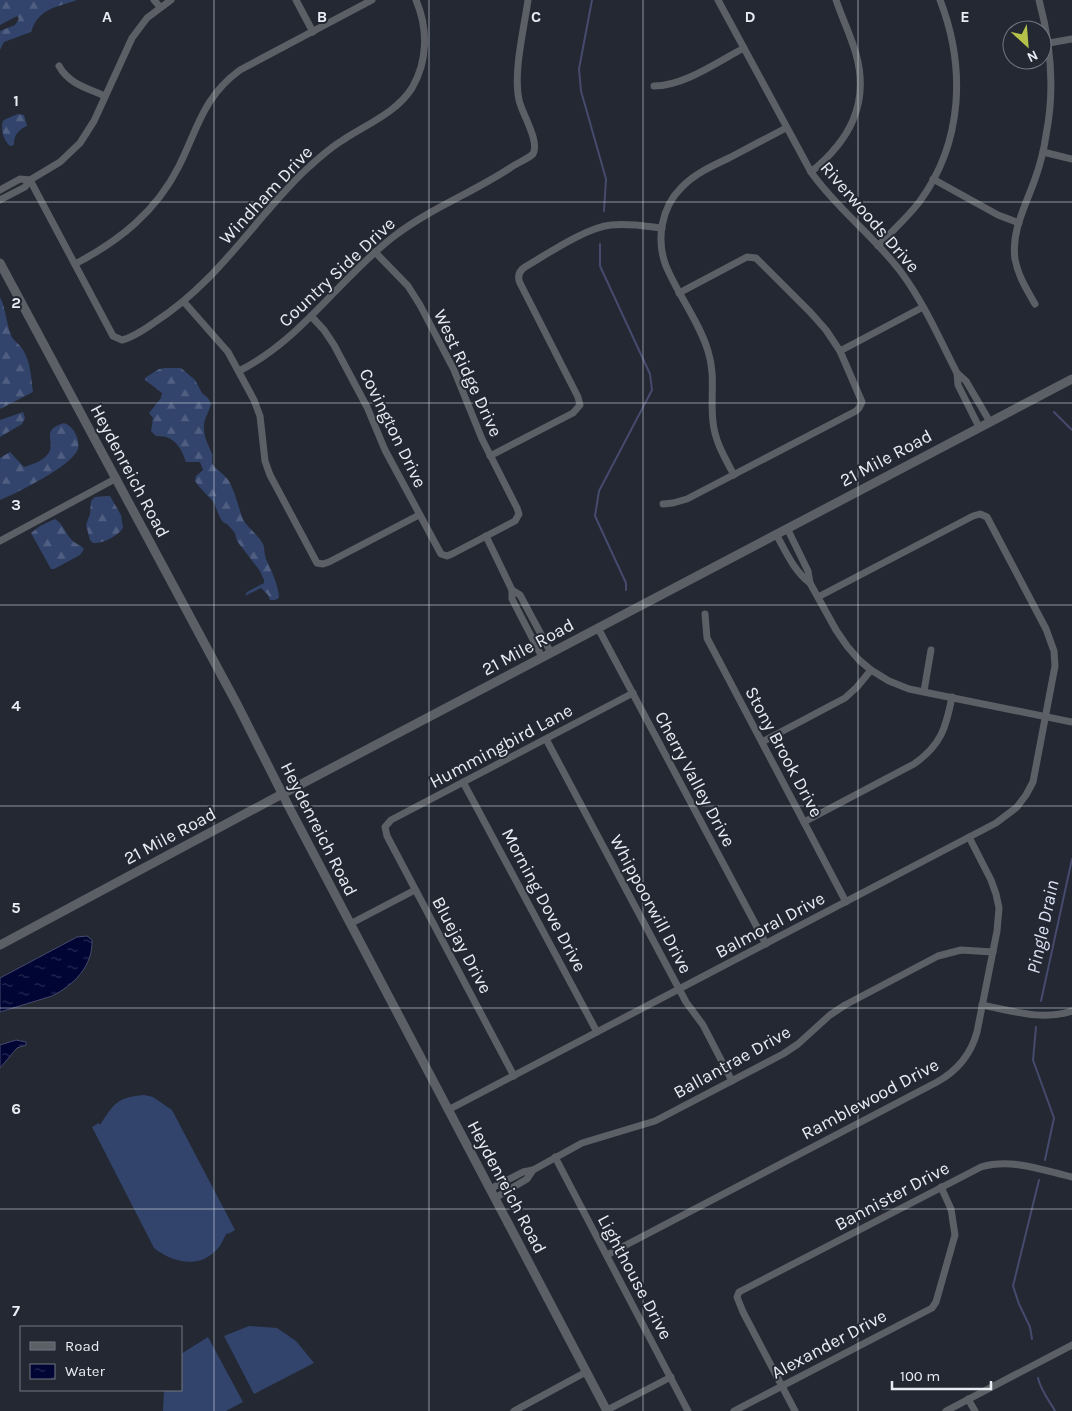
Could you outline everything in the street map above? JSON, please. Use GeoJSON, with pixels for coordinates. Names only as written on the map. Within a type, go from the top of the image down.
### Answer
{"type":"FeatureCollection","features":[{"type":"Feature","properties":{"kind":"street"},"geometry":{"type":"LineString","coordinates":[[154,0],[160,7]]}},
{"type":"Feature","properties":{"kind":"street"},"geometry":{"type":"LineString","coordinates":[[0,200],[25,187],[30,180],[56,165],[75,149],[94,121],[132,38],[141,24],[171,0]]}},
{"type":"Feature","properties":{"kind":"street"},"geometry":{"type":"LineString","coordinates":[[296,0],[313,32]]}},
{"type":"Feature","properties":{"kind":"street"},"geometry":{"type":"LineString","coordinates":[[30,180],[75,264],[121,236],[138,222],[157,201],[179,166],[205,108],[214,93],[226,81],[240,70],[372,0]]}},
{"type":"Feature","properties":{"kind":"street","name":"Windham Drive"},"geometry":{"type":"LineString","coordinates":[[75,264],[113,336],[118,339],[136,334],[184,302],[212,276],[303,172],[340,142],[390,111],[410,90],[422,63],[425,46],[422,16],[416,0]]}},
{"type":"Feature","properties":{"kind":"street","name":"Country Side Drive"},"geometry":{"type":"LineString","coordinates":[[239,371],[274,350],[375,252],[413,223],[491,180],[529,157],[535,151],[535,145],[517,89],[528,0]]}},
{"type":"Feature","properties":{"kind":"street","name":"Riverwoods Drive"},"geometry":{"type":"LineString","coordinates":[[718,0],[811,172],[830,197],[878,246],[901,273],[923,307],[957,374],[960,391],[979,427]]}},
{"type":"Feature","properties":{"kind":"street"},"geometry":{"type":"LineString","coordinates":[[811,172],[834,152],[845,137],[853,120],[860,91],[856,55],[836,0]]}},
{"type":"Feature","properties":{"kind":"street"},"geometry":{"type":"LineString","coordinates":[[878,246],[913,209],[933,179],[947,148],[953,124],[957,91],[954,50],[940,0]]}},
{"type":"Feature","properties":{"kind":"street"},"geometry":{"type":"LineString","coordinates":[[1039,0],[1044,20]]}},
{"type":"Feature","properties":{"kind":"street"},"geometry":{"type":"LineString","coordinates":[[1052,43],[1072,40]]}},
{"type":"Feature","properties":{"kind":"street"},"geometry":{"type":"LineString","coordinates":[[654,86],[664,86],[678,82],[744,48]]}},
{"type":"Feature","properties":{"kind":"street"},"geometry":{"type":"LineString","coordinates":[[59,66],[70,80],[105,96]]}},
{"type":"Feature","properties":{"kind":"street"},"geometry":{"type":"LineString","coordinates":[[1035,304],[1022,281],[1016,261],[1014,245],[1019,223],[1043,152],[1050,104],[1051,70]]}},
{"type":"Feature","properties":{"kind":"street"},"geometry":{"type":"LineString","coordinates":[[734,475],[719,446],[714,429],[712,412],[714,382],[710,356],[663,257],[662,228],[670,202],[685,184],[705,170],[786,128]]}},
{"type":"Feature","properties":{"kind":"street"},"geometry":{"type":"LineString","coordinates":[[1043,152],[1072,159]]}},
{"type":"Feature","properties":{"kind":"street"},"geometry":{"type":"LineString","coordinates":[[0,190],[20,179],[30,180]]}},
{"type":"Feature","properties":{"kind":"street"},"geometry":{"type":"LineString","coordinates":[[933,179],[992,212],[1019,223]]}},
{"type":"Feature","properties":{"kind":"street"},"geometry":{"type":"LineString","coordinates":[[490,456],[573,412],[580,405],[578,396],[520,283],[519,274],[525,267],[596,228],[622,224],[662,228]]}},
{"type":"Feature","properties":{"kind":"street","name":"West Ridge Drive"},"geometry":{"type":"LineString","coordinates":[[375,252],[408,286],[420,305],[454,370],[490,456],[517,508],[518,516],[513,523],[486,536]]}},
{"type":"Feature","properties":{"kind":"street"},"geometry":{"type":"LineString","coordinates":[[663,504],[687,500],[856,411],[861,405],[860,394],[840,351],[826,330],[759,260],[747,257],[679,293]]}},
{"type":"Feature","properties":{"kind":"street","name":"Heydenreich Road"},"geometry":{"type":"LineString","coordinates":[[0,263],[238,706],[350,924],[607,1411]]}},
{"type":"Feature","properties":{"kind":"street"},"geometry":{"type":"LineString","coordinates":[[184,302],[223,345],[239,371],[260,416],[265,461],[270,475],[314,558],[320,564],[329,562],[419,515]]}},
{"type":"Feature","properties":{"kind":"street"},"geometry":{"type":"LineString","coordinates":[[840,351],[923,307]]}},
{"type":"Feature","properties":{"kind":"street","name":"Covington Drive"},"geometry":{"type":"LineString","coordinates":[[311,316],[334,345],[367,408],[382,445],[437,549],[444,556],[452,554],[486,536]]}},
{"type":"Feature","properties":{"kind":"street","name":"Riverwoods Drive"},"geometry":{"type":"LineString","coordinates":[[957,374],[966,381],[990,422]]}},
{"type":"Feature","properties":{"kind":"street","name":"21 Mile Road"},"geometry":{"type":"LineString","coordinates":[[0,945],[282,794],[1072,378]]}},
{"type":"Feature","properties":{"kind":"street"},"geometry":{"type":"LineString","coordinates":[[0,541],[115,479]]}},
{"type":"Feature","properties":{"kind":"street","name":"Balmoral Drive"},"geometry":{"type":"LineString","coordinates":[[448,1110],[996,823],[1010,813],[1026,795],[1035,774],[1054,674],[1055,658],[1046,629],[988,520],[982,514],[973,516],[818,597]]}},
{"type":"Feature","properties":{"kind":"street"},"geometry":{"type":"LineString","coordinates":[[787,528],[808,571],[810,583]]}},
{"type":"Feature","properties":{"kind":"street"},"geometry":{"type":"LineString","coordinates":[[776,534],[791,562],[810,583],[841,638],[853,653],[871,670],[899,685],[924,692],[1046,715],[1072,722]]}},
{"type":"Feature","properties":{"kind":"street"},"geometry":{"type":"LineString","coordinates":[[486,536],[512,590],[520,595],[546,655]]}},
{"type":"Feature","properties":{"kind":"street","name":"Stony Brook Drive"},"geometry":{"type":"LineString","coordinates":[[705,614],[707,638],[846,902]]}},
{"type":"Feature","properties":{"kind":"street","name":"Cherry Valley Drive"},"geometry":{"type":"LineString","coordinates":[[598,628],[766,944]]}},
{"type":"Feature","properties":{"kind":"street"},"geometry":{"type":"LineString","coordinates":[[924,692],[932,650]]}},
{"type":"Feature","properties":{"kind":"street"},"geometry":{"type":"LineString","coordinates":[[762,742],[845,698],[858,687],[871,670]]}},
{"type":"Feature","properties":{"kind":"street","name":"Hummingbird Lane"},"geometry":{"type":"LineString","coordinates":[[385,827],[391,820],[633,693]]}},
{"type":"Feature","properties":{"kind":"street"},"geometry":{"type":"LineString","coordinates":[[804,822],[914,764],[927,754],[942,734],[948,720],[952,697]]}},
{"type":"Feature","properties":{"kind":"street","name":"Whippoorwill Drive"},"geometry":{"type":"LineString","coordinates":[[546,739],[680,989],[703,1026],[732,1081]]}},
{"type":"Feature","properties":{"kind":"street","name":"Morning Dove Drive"},"geometry":{"type":"LineString","coordinates":[[464,782],[597,1032]]}},
{"type":"Feature","properties":{"kind":"street","name":"Bluejay Drive"},"geometry":{"type":"LineString","coordinates":[[385,827],[386,836],[514,1076]]}},
{"type":"Feature","properties":{"kind":"street","name":"Ramblewood Drive"},"geometry":{"type":"LineString","coordinates":[[607,1255],[943,1078],[956,1068],[971,1048],[977,1032],[998,923],[998,901],[991,880],[969,837]]}},
{"type":"Feature","properties":{"kind":"street"},"geometry":{"type":"LineString","coordinates":[[350,924],[415,890]]}},
{"type":"Feature","properties":{"kind":"street","name":"Ballantrae Drive"},"geometry":{"type":"LineString","coordinates":[[490,1189],[523,1172],[533,1170],[582,1143],[655,1121],[732,1081],[791,1050],[845,1005],[938,956],[961,950],[993,952]]}},
{"type":"Feature","properties":{"kind":"street"},"geometry":{"type":"LineString","coordinates":[[982,1005],[1042,1016],[1072,1011]]}},
{"type":"Feature","properties":{"kind":"street","name":"Lighthouse Drive"},"geometry":{"type":"LineString","coordinates":[[555,1157],[688,1411]]}},
{"type":"Feature","properties":{"kind":"street","name":"Bannister Drive"},"geometry":{"type":"LineString","coordinates":[[782,1386],[737,1297],[739,1292],[987,1165],[1003,1163],[1020,1164],[1072,1177]]}},
{"type":"Feature","properties":{"kind":"street","name":"Ballantrae Drive"},"geometry":{"type":"LineString","coordinates":[[494,1198],[528,1179],[533,1170]]}},
{"type":"Feature","properties":{"kind":"street","name":"Alexander Drive"},"geometry":{"type":"LineString","coordinates":[[734,1411],[932,1308],[936,1302],[955,1235],[951,1209],[941,1187]]}},
{"type":"Feature","properties":{"kind":"street"},"geometry":{"type":"LineString","coordinates":[[946,1411],[1072,1345]]}},
{"type":"Feature","properties":{"kind":"street"},"geometry":{"type":"LineString","coordinates":[[514,1411],[524,1409],[586,1372]]}},
{"type":"Feature","properties":{"kind":"street"},"geometry":{"type":"LineString","coordinates":[[607,1411],[671,1377]]}},
{"type":"Feature","properties":{"kind":"street"},"geometry":{"type":"LineString","coordinates":[[782,1386],[795,1411]]}},
{"type":"Feature","properties":{"kind":"street"},"geometry":{"type":"LineString","coordinates":[[968,1399],[975,1411]]}},
{"type":"Feature","properties":{"kind":"green space"},"geometry":{"type":"Polygon","coordinates":[[[0,0],[77,0],[43,13],[34,24],[31,32],[4,42],[0,50],[0,31],[15,25],[19,19],[17,16],[0,25],[0,0]]]}},
{"type":"Feature","properties":{"kind":"green space"},"geometry":{"type":"Polygon","coordinates":[[[18,114],[24,115],[27,126],[17,133],[14,145],[10,146],[3,135],[2,124],[4,120],[18,114]]]}},
{"type":"Feature","properties":{"kind":"green space"},"geometry":{"type":"Polygon","coordinates":[[[0,297],[11,335],[22,348],[28,360],[33,392],[0,409],[0,297]]]}},
{"type":"Feature","properties":{"kind":"green space"},"geometry":{"type":"Polygon","coordinates":[[[181,368],[195,380],[211,404],[205,419],[204,429],[212,454],[212,464],[229,481],[244,521],[263,544],[265,557],[278,588],[279,598],[275,600],[270,600],[261,588],[245,596],[247,592],[264,583],[264,580],[260,571],[237,541],[235,533],[222,520],[213,501],[195,481],[196,476],[203,470],[200,462],[186,462],[182,451],[176,443],[168,438],[156,436],[151,431],[153,418],[149,413],[161,398],[162,393],[145,378],[159,369],[181,368]]]}},
{"type":"Feature","properties":{"kind":"green space"},"geometry":{"type":"Polygon","coordinates":[[[23,412],[25,418],[22,424],[0,437],[0,420],[23,412]]]}},
{"type":"Feature","properties":{"kind":"green space"},"geometry":{"type":"Polygon","coordinates":[[[64,423],[72,428],[77,437],[78,449],[74,456],[55,471],[0,500],[0,458],[10,452],[24,467],[40,461],[50,450],[50,433],[52,429],[64,423]]]}},
{"type":"Feature","properties":{"kind":"green space"},"geometry":{"type":"Polygon","coordinates":[[[110,496],[121,515],[123,528],[110,539],[93,543],[90,540],[86,525],[90,514],[91,501],[95,497],[110,496]]]}},
{"type":"Feature","properties":{"kind":"green space"},"geometry":{"type":"Polygon","coordinates":[[[55,519],[61,524],[71,539],[84,549],[80,555],[51,569],[31,533],[40,526],[55,519]]]}},
{"type":"Feature","properties":{"kind":"green space"},"geometry":{"type":"Polygon","coordinates":[[[144,1095],[153,1097],[172,1110],[235,1230],[227,1233],[219,1247],[204,1259],[187,1262],[170,1257],[154,1248],[92,1127],[99,1123],[100,1125],[109,1111],[118,1102],[128,1097],[144,1095]]]}},
{"type":"Feature","properties":{"kind":"green space"},"geometry":{"type":"Polygon","coordinates":[[[249,1326],[277,1328],[296,1341],[314,1363],[254,1394],[224,1336],[249,1326]]]}},
{"type":"Feature","properties":{"kind":"green space"},"geometry":{"type":"Polygon","coordinates":[[[208,1337],[243,1402],[226,1411],[163,1411],[164,1391],[182,1391],[182,1353],[208,1337]]]}},
{"type":"Feature","properties":{"kind":"water"},"geometry":{"type":"Polygon","coordinates":[[[87,936],[92,940],[89,958],[81,974],[75,980],[52,996],[0,1012],[0,978],[77,937],[87,936]]]}},
{"type":"Feature","properties":{"kind":"water"},"geometry":{"type":"Polygon","coordinates":[[[16,1040],[26,1042],[26,1045],[17,1048],[0,1068],[0,1045],[16,1040]]]}},
{"type":"Feature","properties":{"kind":"waterway"},"geometry":{"type":"LineString","coordinates":[[592,0],[579,69],[581,91],[606,179],[604,211]]}},
{"type":"Feature","properties":{"kind":"waterway"},"geometry":{"type":"LineString","coordinates":[[600,244],[600,266],[650,374],[652,390],[599,491],[595,516],[626,583],[626,590]]}},
{"type":"Feature","properties":{"kind":"waterway","name":"Pingle Drain"},"geometry":{"type":"LineString","coordinates":[[1054,412],[1072,430]]}},
{"type":"Feature","properties":{"kind":"waterway","name":"Pingle Drain"},"geometry":{"type":"LineString","coordinates":[[1041,1001],[1072,859]]}},
{"type":"Feature","properties":{"kind":"waterway","name":"Pingle Drain"},"geometry":{"type":"LineString","coordinates":[[1036,1027],[1033,1060],[1054,1118],[1045,1160]]}},
{"type":"Feature","properties":{"kind":"waterway","name":"Pingle Drain"},"geometry":{"type":"LineString","coordinates":[[1032,1339],[1030,1327],[1013,1286],[1039,1180]]}},
{"type":"Feature","properties":{"kind":"waterway","name":"Pingle Drain"},"geometry":{"type":"LineString","coordinates":[[1038,1378],[1043,1391],[1055,1411]]}}]}
